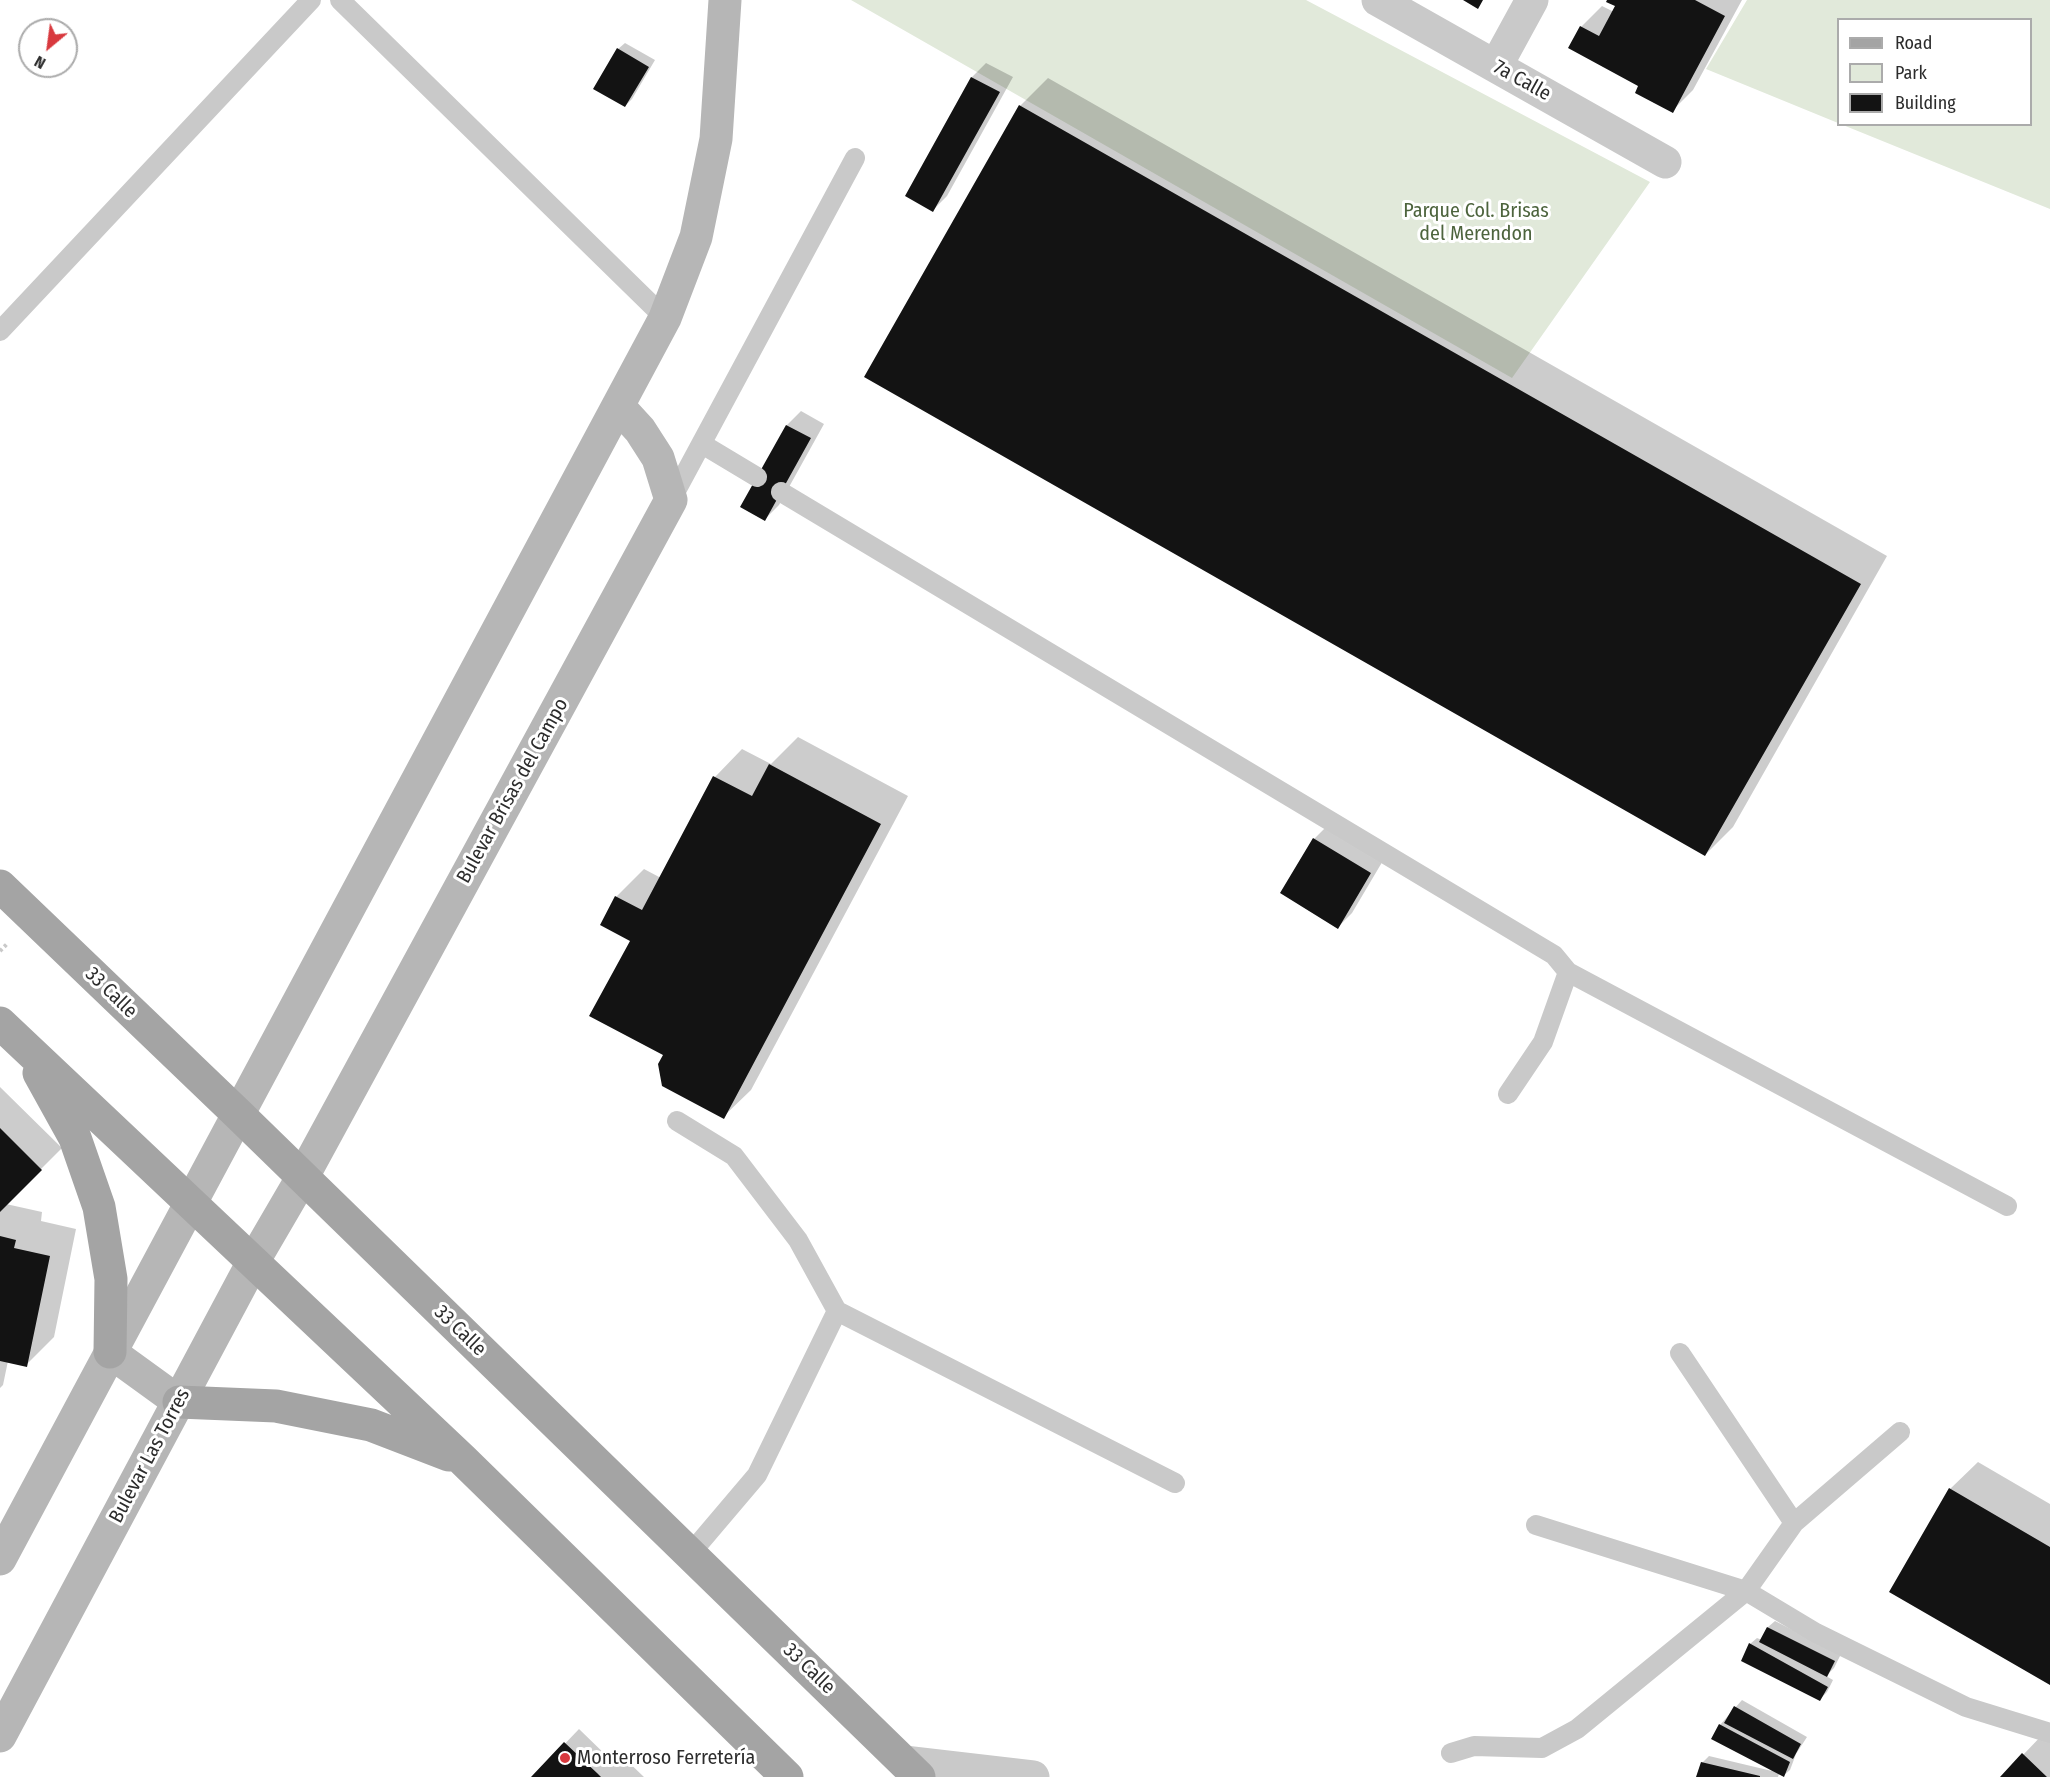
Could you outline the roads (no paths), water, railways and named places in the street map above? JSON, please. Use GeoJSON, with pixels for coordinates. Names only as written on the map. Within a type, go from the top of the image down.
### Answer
{"type":"FeatureCollection","features":[{"type":"Feature","properties":{"kind":"main road","name":"33 Calle"},"geometry":{"type":"LineString","coordinates":[[0,886],[238,1114],[912,1770]]}},
{"type":"Feature","properties":{"kind":"main road"},"geometry":{"type":"LineString","coordinates":[[0,1024],[463,1460],[787,1777]]}},
{"type":"Feature","properties":{"kind":"main road"},"geometry":{"type":"LineString","coordinates":[[0,1024],[39,1074],[75,1138],[99,1207],[111,1279],[110,1352]]}},
{"type":"Feature","properties":{"kind":"main road"},"geometry":{"type":"LineString","coordinates":[[179,1402],[276,1406],[361,1423],[463,1460]]}},
{"type":"Feature","properties":{"kind":"street"},"geometry":{"type":"LineString","coordinates":[[0,1559],[665,318],[696,237],[716,139],[725,0]]}},
{"type":"Feature","properties":{"kind":"street","name":"7a Calle"},"geometry":{"type":"LineString","coordinates":[[1378,0],[1665,162]]}},
{"type":"Feature","properties":{"kind":"street"},"geometry":{"type":"LineString","coordinates":[[1496,66],[1532,0]]}},
{"type":"Feature","properties":{"kind":"street"},"geometry":{"type":"LineString","coordinates":[[618,406],[640,430],[658,458],[671,500]]}},
{"type":"Feature","properties":{"kind":"street","name":"Bulevar Brisas del Campo"},"geometry":{"type":"LineString","coordinates":[[302,1178],[671,500]]}},
{"type":"Feature","properties":{"kind":"street","name":"Bulevar Las Torres"},"geometry":{"type":"LineString","coordinates":[[0,1736],[253,1262],[302,1178]]}},
{"type":"Feature","properties":{"kind":"street"},"geometry":{"type":"LineString","coordinates":[[110,1352],[179,1402]]}},
{"type":"Feature","properties":{"kind":"street"},"geometry":{"type":"LineString","coordinates":[[912,1770],[1033,1777]]}},
{"type":"Feature","properties":{"kind":"lane"},"geometry":{"type":"LineString","coordinates":[[0,331],[311,0]]}},
{"type":"Feature","properties":{"kind":"lane"},"geometry":{"type":"LineString","coordinates":[[340,0],[665,318]]}},
{"type":"Feature","properties":{"kind":"lane"},"geometry":{"type":"LineString","coordinates":[[671,500],[855,158]]}},
{"type":"Feature","properties":{"kind":"lane"},"geometry":{"type":"LineString","coordinates":[[702,444],[757,477]]}},
{"type":"Feature","properties":{"kind":"lane"},"geometry":{"type":"LineString","coordinates":[[781,492],[1554,955],[1568,972],[2007,1206]]}},
{"type":"Feature","properties":{"kind":"lane"},"geometry":{"type":"LineString","coordinates":[[1508,1094],[1543,1042],[1568,972]]}},
{"type":"Feature","properties":{"kind":"lane"},"geometry":{"type":"LineString","coordinates":[[678,1121],[734,1156],[798,1240],[837,1311],[1175,1484]]}},
{"type":"Feature","properties":{"kind":"lane"},"geometry":{"type":"LineString","coordinates":[[690,1554],[757,1475],[837,1311]]}},
{"type":"Feature","properties":{"kind":"lane"},"geometry":{"type":"LineString","coordinates":[[1680,1353],[1794,1523]]}},
{"type":"Feature","properties":{"kind":"lane"},"geometry":{"type":"LineString","coordinates":[[1451,1753],[1474,1746],[1542,1748],[1576,1729],[1746,1591],[1794,1523],[1900,1432]]}},
{"type":"Feature","properties":{"kind":"lane"},"geometry":{"type":"LineString","coordinates":[[1536,1526],[1746,1591],[1816,1633],[1966,1707],[2050,1733]]}},
{"type":"Feature","properties":{"kind":"place","name":"Monterroso Ferretería"},"geometry":{"type":"Point","coordinates":[565,1758]}},
{"type":"Feature","properties":{"kind":"park label","name":"Parque Col. Brisas del Merendon"},"geometry":{"type":"Point","coordinates":[1476,222]}}]}
